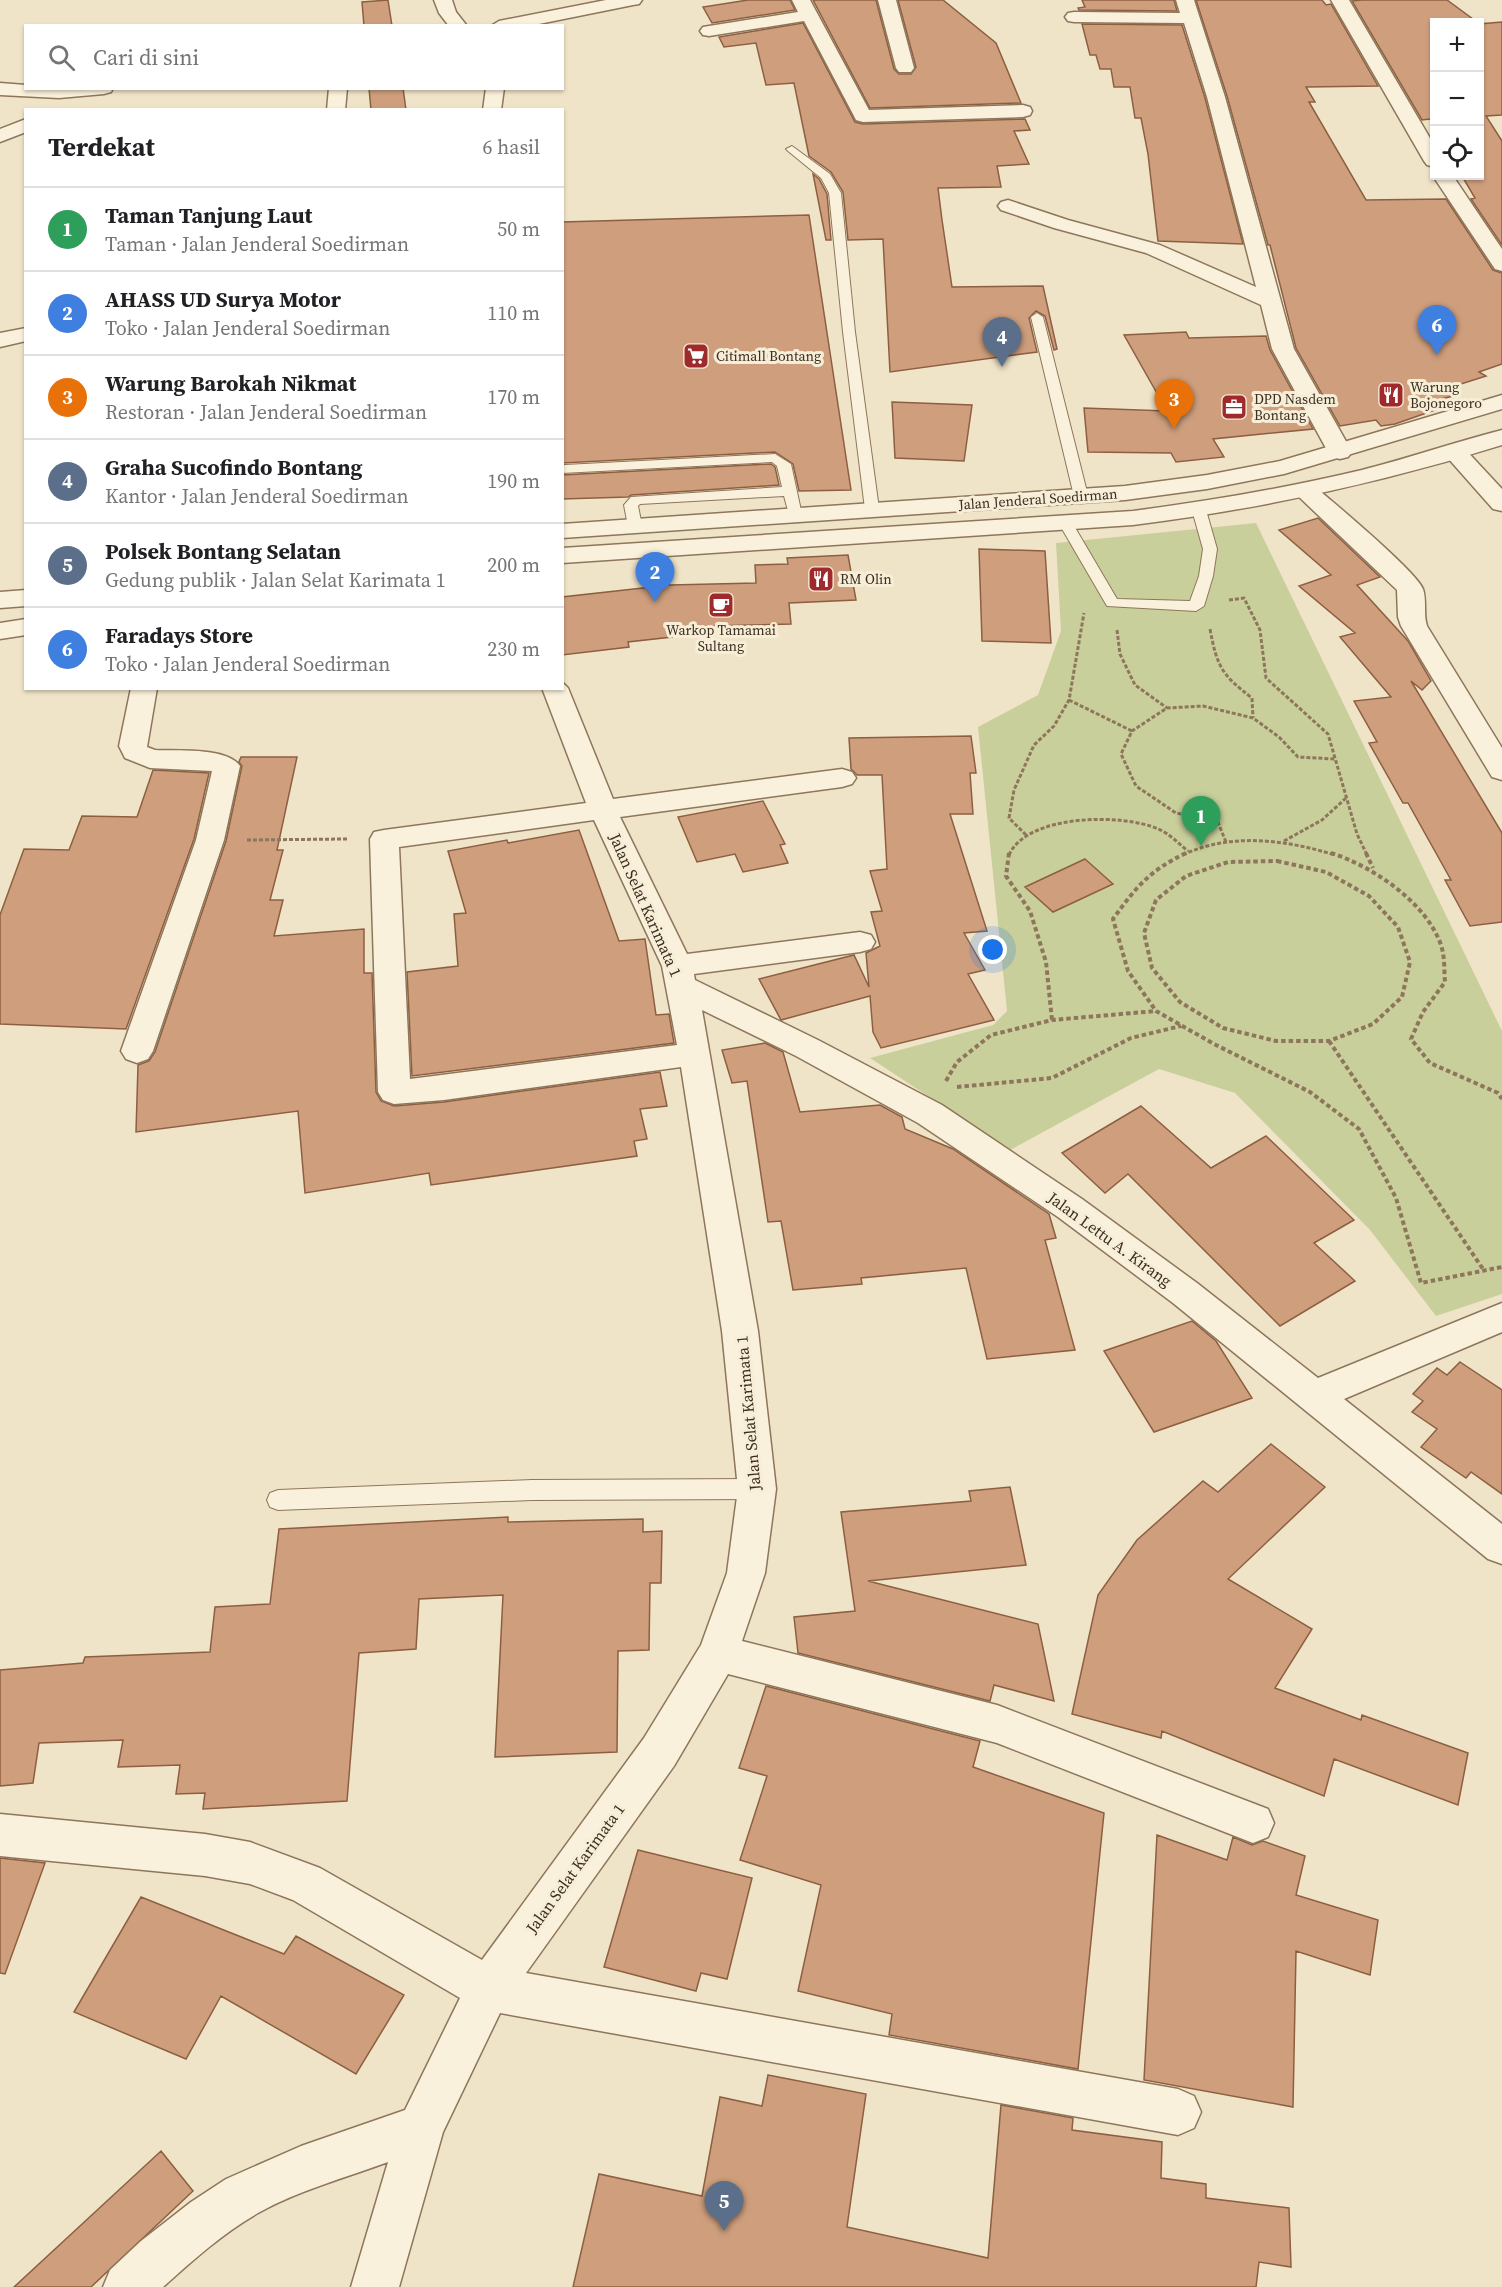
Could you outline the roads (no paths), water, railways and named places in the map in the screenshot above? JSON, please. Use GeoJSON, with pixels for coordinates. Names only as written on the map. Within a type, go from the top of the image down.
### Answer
{"type":"FeatureCollection","features":[{"type":"Feature","properties":{"kind":"street"},"geometry":{"type":"LineString","coordinates":[[443,0],[448,13],[457,24]]}},
{"type":"Feature","properties":{"kind":"street"},"geometry":{"type":"LineString","coordinates":[[509,24],[633,0]]}},
{"type":"Feature","properties":{"kind":"street"},"geometry":{"type":"LineString","coordinates":[[887,0],[904,68]]}},
{"type":"Feature","properties":{"kind":"street"},"geometry":{"type":"LineString","coordinates":[[1340,0],[1430,154]]}},
{"type":"Feature","properties":{"kind":"street"},"geometry":{"type":"LineString","coordinates":[[709,31],[805,7],[863,116],[1023,111]]}},
{"type":"Feature","properties":{"kind":"street"},"geometry":{"type":"LineString","coordinates":[[1074,17],[1188,9],[1216,97],[1289,363],[1340,452]]}},
{"type":"Feature","properties":{"kind":"street"},"geometry":{"type":"LineString","coordinates":[[0,89],[24,90]]}},
{"type":"Feature","properties":{"kind":"street"},"geometry":{"type":"LineString","coordinates":[[40,90],[87,90]]}},
{"type":"Feature","properties":{"kind":"street"},"geometry":{"type":"LineString","coordinates":[[336,108],[338,90]]}},
{"type":"Feature","properties":{"kind":"street"},"geometry":{"type":"LineString","coordinates":[[492,108],[495,90]]}},
{"type":"Feature","properties":{"kind":"street"},"geometry":{"type":"LineString","coordinates":[[64,108],[75,102],[79,91]]}},
{"type":"Feature","properties":{"kind":"street"},"geometry":{"type":"LineString","coordinates":[[0,136],[24,126]]}},
{"type":"Feature","properties":{"kind":"street"},"geometry":{"type":"LineString","coordinates":[[1446,180],[1502,265]]}},
{"type":"Feature","properties":{"kind":"street"},"geometry":{"type":"LineString","coordinates":[[1008,206],[1061,224],[1153,249],[1272,302]]}},
{"type":"Feature","properties":{"kind":"street"},"geometry":{"type":"LineString","coordinates":[[0,340],[24,334]]}},
{"type":"Feature","properties":{"kind":"street","name":"Jalan Jenderal Soedirman"},"geometry":{"type":"LineString","coordinates":[[564,531],[1125,493],[1207,482],[1284,467],[1340,452],[1502,402]]}},
{"type":"Feature","properties":{"kind":"street","name":"Jalan Jenderal Soedirman"},"geometry":{"type":"LineString","coordinates":[[564,556],[1065,522],[1199,510],[1306,491],[1455,452],[1502,436]]}},
{"type":"Feature","properties":{"kind":"street"},"geometry":{"type":"LineString","coordinates":[[1455,452],[1502,504]]}},
{"type":"Feature","properties":{"kind":"street"},"geometry":{"type":"LineString","coordinates":[[1306,491],[1394,570],[1410,589],[1411,617],[1414,626],[1502,770]]}},
{"type":"Feature","properties":{"kind":"street"},"geometry":{"type":"LineString","coordinates":[[0,600],[24,598]]}},
{"type":"Feature","properties":{"kind":"street"},"geometry":{"type":"LineString","coordinates":[[0,630],[24,627]]}},
{"type":"Feature","properties":{"kind":"street"},"geometry":{"type":"LineString","coordinates":[[137,1051],[210,840],[226,766],[217,762],[150,759],[135,752],[133,746],[144,690]]}},
{"type":"Feature","properties":{"kind":"street","name":"Jalan Selat Karimata 1"},"geometry":{"type":"LineString","coordinates":[[375,2287],[421,2127],[488,1989],[659,1752],[718,1653],[746,1573],[758,1489],[740,1331],[695,1054],[679,976],[603,810],[556,690]]}},
{"type":"Feature","properties":{"kind":"street"},"geometry":{"type":"LineString","coordinates":[[695,1054],[444,1088],[394,1092],[384,839],[842,778]]}},
{"type":"Feature","properties":{"kind":"street"},"geometry":{"type":"LineString","coordinates":[[679,976],[860,942]]}},
{"type":"Feature","properties":{"kind":"street","name":"Jalan Lettu A. Kirang"},"geometry":{"type":"LineString","coordinates":[[679,976],[930,1114],[1070,1208],[1185,1293],[1502,1547]]}},
{"type":"Feature","properties":{"kind":"street"},"geometry":{"type":"LineString","coordinates":[[1312,1397],[1502,1317]]}},
{"type":"Feature","properties":{"kind":"street"},"geometry":{"type":"LineString","coordinates":[[718,1653],[997,1724],[1253,1823]]}},
{"type":"Feature","properties":{"kind":"street"},"geometry":{"type":"LineString","coordinates":[[0,1835],[205,1855],[250,1863],[305,1883],[488,1989],[1178,2112]]}},
{"type":"Feature","properties":{"kind":"street"},"geometry":{"type":"LineString","coordinates":[[127,2287],[187,2233],[224,2208],[262,2187],[421,2127]]}},
{"type":"Feature","properties":{"kind":"lane"},"geometry":{"type":"LineString","coordinates":[[792,149],[826,176],[835,193],[849,332],[872,509]]}},
{"type":"Feature","properties":{"kind":"lane"},"geometry":{"type":"LineString","coordinates":[[1037,317],[1081,496]]}},
{"type":"Feature","properties":{"kind":"lane"},"geometry":{"type":"LineString","coordinates":[[565,469],[775,458],[784,464],[795,515]]}},
{"type":"Feature","properties":{"kind":"lane"},"geometry":{"type":"LineString","coordinates":[[635,526],[631,505],[636,500],[789,491]]}},
{"type":"Feature","properties":{"kind":"lane"},"geometry":{"type":"LineString","coordinates":[[1065,522],[1112,603],[1196,606],[1206,576],[1210,549],[1199,510]]}},
{"type":"Feature","properties":{"kind":"lane"},"geometry":{"type":"LineString","coordinates":[[278,1500],[532,1490],[758,1489]]}},
{"type":"Feature","properties":{"kind":"place","name":"Faradays Store"},"geometry":{"type":"Point","coordinates":[1437,355]}},
{"type":"Feature","properties":{"kind":"place","name":"Citimall Bontang"},"geometry":{"type":"Point","coordinates":[696,356]}},
{"type":"Feature","properties":{"kind":"place","name":"Graha Sucofindo Bontang"},"geometry":{"type":"Point","coordinates":[1002,367]}},
{"type":"Feature","properties":{"kind":"place","name":"Warung Bojonegoro"},"geometry":{"type":"Point","coordinates":[1391,395]}},
{"type":"Feature","properties":{"kind":"place","name":"DPD Nasdem Bontang"},"geometry":{"type":"Point","coordinates":[1234,407]}},
{"type":"Feature","properties":{"kind":"place","name":"Warung Barokah Nikmat"},"geometry":{"type":"Point","coordinates":[1174,429]}},
{"type":"Feature","properties":{"kind":"place","name":"RM Olin"},"geometry":{"type":"Point","coordinates":[821,579]}},
{"type":"Feature","properties":{"kind":"place","name":"AHASS UD Surya Motor"},"geometry":{"type":"Point","coordinates":[655,602]}},
{"type":"Feature","properties":{"kind":"place","name":"Warkop Tamamai Sultang"},"geometry":{"type":"Point","coordinates":[721,605]}},
{"type":"Feature","properties":{"kind":"place","name":"Taman Tanjung Laut"},"geometry":{"type":"Point","coordinates":[1201,846]}},
{"type":"Feature","properties":{"kind":"place","name":"Polsek Bontang Selatan"},"geometry":{"type":"Point","coordinates":[724,2231]}}]}
